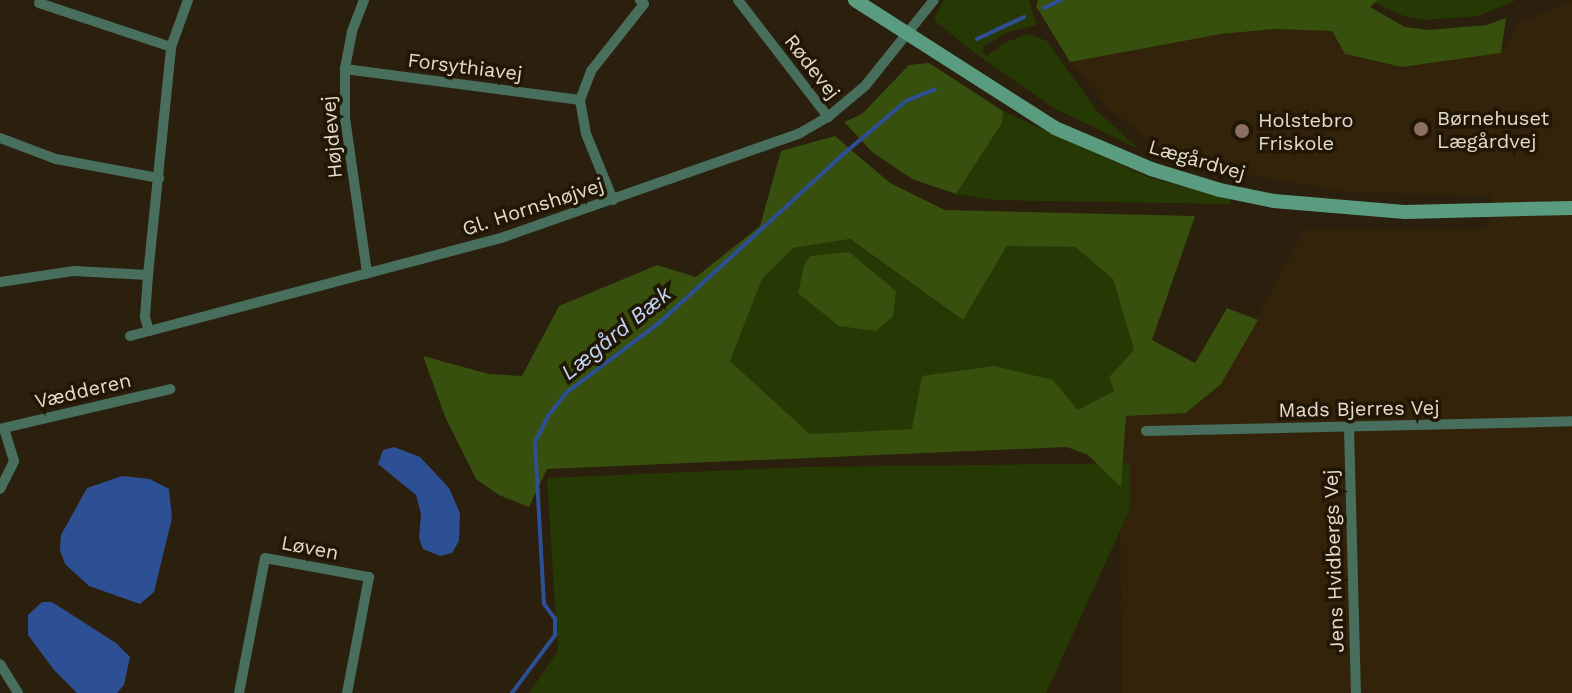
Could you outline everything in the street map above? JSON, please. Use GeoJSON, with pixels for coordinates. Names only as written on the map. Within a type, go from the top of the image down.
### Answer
{"type":"FeatureCollection","features":[{"type":"Feature","properties":{"kind":"street"},"geometry":{"type":"LineString","coordinates":[[149,331],[145,317],[148,275],[171,47],[188,0]]}},
{"type":"Feature","properties":{"kind":"street","name":"Højdevej"},"geometry":{"type":"LineString","coordinates":[[364,0],[345,69],[345,118],[367,273]]}},
{"type":"Feature","properties":{"kind":"street","name":"Rødevej"},"geometry":{"type":"LineString","coordinates":[[738,0],[828,117]]}},
{"type":"Feature","properties":{"kind":"street","name":"Lægårdvej"},"geometry":{"type":"LineString","coordinates":[[855,0],[1055,128],[1151,169],[1220,190],[1274,201],[1405,212],[1572,208]]}},
{"type":"Feature","properties":{"kind":"street","name":"Gl. Hornshøjvej"},"geometry":{"type":"LineString","coordinates":[[130,336],[501,238],[780,141],[828,117],[865,86],[934,0]]}},
{"type":"Feature","properties":{"kind":"street"},"geometry":{"type":"LineString","coordinates":[[613,200],[586,134],[580,100],[591,71],[642,2]]}},
{"type":"Feature","properties":{"kind":"street"},"geometry":{"type":"LineString","coordinates":[[39,3],[171,47]]}},
{"type":"Feature","properties":{"kind":"street","name":"Forsythiavej"},"geometry":{"type":"LineString","coordinates":[[345,69],[580,100]]}},
{"type":"Feature","properties":{"kind":"street"},"geometry":{"type":"LineString","coordinates":[[0,138],[56,159],[159,178]]}},
{"type":"Feature","properties":{"kind":"street"},"geometry":{"type":"LineString","coordinates":[[0,282],[74,271],[148,275]]}},
{"type":"Feature","properties":{"kind":"street","name":"Vædderen"},"geometry":{"type":"LineString","coordinates":[[0,489],[14,461],[2,429],[170,389]]}},
{"type":"Feature","properties":{"kind":"street","name":"Mads Bjerres Vej"},"geometry":{"type":"LineString","coordinates":[[1146,431],[1572,421]]}},
{"type":"Feature","properties":{"kind":"street","name":"Jens Hvidbergs Vej"},"geometry":{"type":"LineString","coordinates":[[1349,428],[1356,693]]}},
{"type":"Feature","properties":{"kind":"street","name":"Løven"},"geometry":{"type":"LineString","coordinates":[[239,693],[265,558],[369,577],[347,693]]}},
{"type":"Feature","properties":{"kind":"street"},"geometry":{"type":"LineString","coordinates":[[0,664],[18,693]]}},
{"type":"Feature","properties":{"kind":"shaded area"},"geometry":{"type":"Polygon","coordinates":[[[1572,1],[1572,693],[1122,693],[1120,514],[1126,416],[1186,413],[1221,384],[1304,230],[1488,229],[1491,196],[1346,192],[1210,168],[1167,153],[1110,110],[1070,62],[1221,34],[1276,29],[1332,31],[1346,54],[1403,67],[1501,53],[1520,22],[1572,1]]]}},
{"type":"Feature","properties":{"kind":"green space"},"geometry":{"type":"Polygon","coordinates":[[[944,0],[1029,0],[1036,25],[1008,32],[984,46],[983,53],[987,56],[1006,42],[1028,34],[1047,41],[1097,111],[1140,150],[1052,107],[975,53],[935,21],[944,0]]]}},
{"type":"Feature","properties":{"kind":"green space"},"geometry":{"type":"Polygon","coordinates":[[[1038,0],[1377,0],[1370,7],[1405,27],[1428,30],[1487,25],[1506,18],[1501,53],[1402,67],[1345,54],[1332,31],[1276,29],[1221,34],[1070,62],[1036,6],[1038,0]]]}},
{"type":"Feature","properties":{"kind":"green space"},"geometry":{"type":"Polygon","coordinates":[[[1516,0],[1478,16],[1423,20],[1401,15],[1374,2],[1516,0]]]}},
{"type":"Feature","properties":{"kind":"green space"},"geometry":{"type":"Polygon","coordinates":[[[929,63],[1003,111],[1002,123],[956,194],[912,179],[872,152],[844,122],[862,114],[909,65],[929,63]]]}},
{"type":"Feature","properties":{"kind":"green space"},"geometry":{"type":"Polygon","coordinates":[[[1003,111],[1150,178],[1231,199],[1230,204],[993,200],[956,194],[1002,123],[1003,111]]]}},
{"type":"Feature","properties":{"kind":"green space"},"geometry":{"type":"Polygon","coordinates":[[[835,136],[890,183],[945,210],[1195,216],[1152,340],[1195,363],[1227,308],[1258,320],[1221,384],[1186,413],[1126,416],[1121,487],[1088,455],[1067,447],[547,469],[529,507],[499,495],[476,479],[446,419],[423,356],[489,374],[522,376],[559,306],[657,265],[696,277],[760,226],[781,151],[835,136]],[[850,239],[793,248],[762,279],[730,361],[810,434],[912,429],[922,376],[994,366],[1053,380],[1078,410],[1114,391],[1109,377],[1134,350],[1113,279],[1075,247],[1007,246],[963,320],[850,239]]]}},
{"type":"Feature","properties":{"kind":"green space"},"geometry":{"type":"Polygon","coordinates":[[[849,239],[963,320],[1007,246],[1075,247],[1113,279],[1134,350],[1109,377],[1115,391],[1078,410],[1053,380],[912,429],[810,434],[730,361],[762,279],[793,248],[849,239]]]}},
{"type":"Feature","properties":{"kind":"green space"},"geometry":{"type":"Polygon","coordinates":[[[849,252],[896,291],[893,316],[876,331],[839,326],[798,293],[804,266],[810,256],[849,252]]]}},
{"type":"Feature","properties":{"kind":"green space"},"geometry":{"type":"Polygon","coordinates":[[[1130,463],[1130,509],[1046,693],[529,693],[558,651],[547,478],[806,467],[1130,463]]]}},
{"type":"Feature","properties":{"kind":"water"},"geometry":{"type":"Polygon","coordinates":[[[394,447],[420,457],[449,488],[460,513],[459,541],[452,553],[440,556],[423,549],[419,538],[421,514],[416,495],[378,464],[383,450],[394,447]]]}},
{"type":"Feature","properties":{"kind":"water"},"geometry":{"type":"Polygon","coordinates":[[[122,476],[150,479],[169,489],[172,518],[154,592],[140,604],[89,586],[65,564],[60,550],[61,535],[87,488],[122,476]]]}},
{"type":"Feature","properties":{"kind":"water"},"geometry":{"type":"Polygon","coordinates":[[[42,602],[52,602],[116,643],[130,657],[124,685],[117,693],[77,693],[54,670],[28,635],[28,615],[42,602]]]}},
{"type":"Feature","properties":{"kind":"waterway","name":"Lægård Bæk"},"geometry":{"type":"LineString","coordinates":[[1044,8],[1061,0]]}},
{"type":"Feature","properties":{"kind":"waterway","name":"Lægård Bæk"},"geometry":{"type":"LineString","coordinates":[[977,39],[1024,17]]}},
{"type":"Feature","properties":{"kind":"waterway","name":"Lægård Bæk"},"geometry":{"type":"LineString","coordinates":[[512,693],[555,635],[555,619],[544,604],[535,442],[548,416],[566,393],[659,323],[906,101],[935,89]]}},
{"type":"Feature","properties":{"kind":"place","name":"Børnehuset Lægårdvej"},"geometry":{"type":"Point","coordinates":[1421,129]}},
{"type":"Feature","properties":{"kind":"place","name":"Holstebro Friskole"},"geometry":{"type":"Point","coordinates":[1242,131]}}]}
